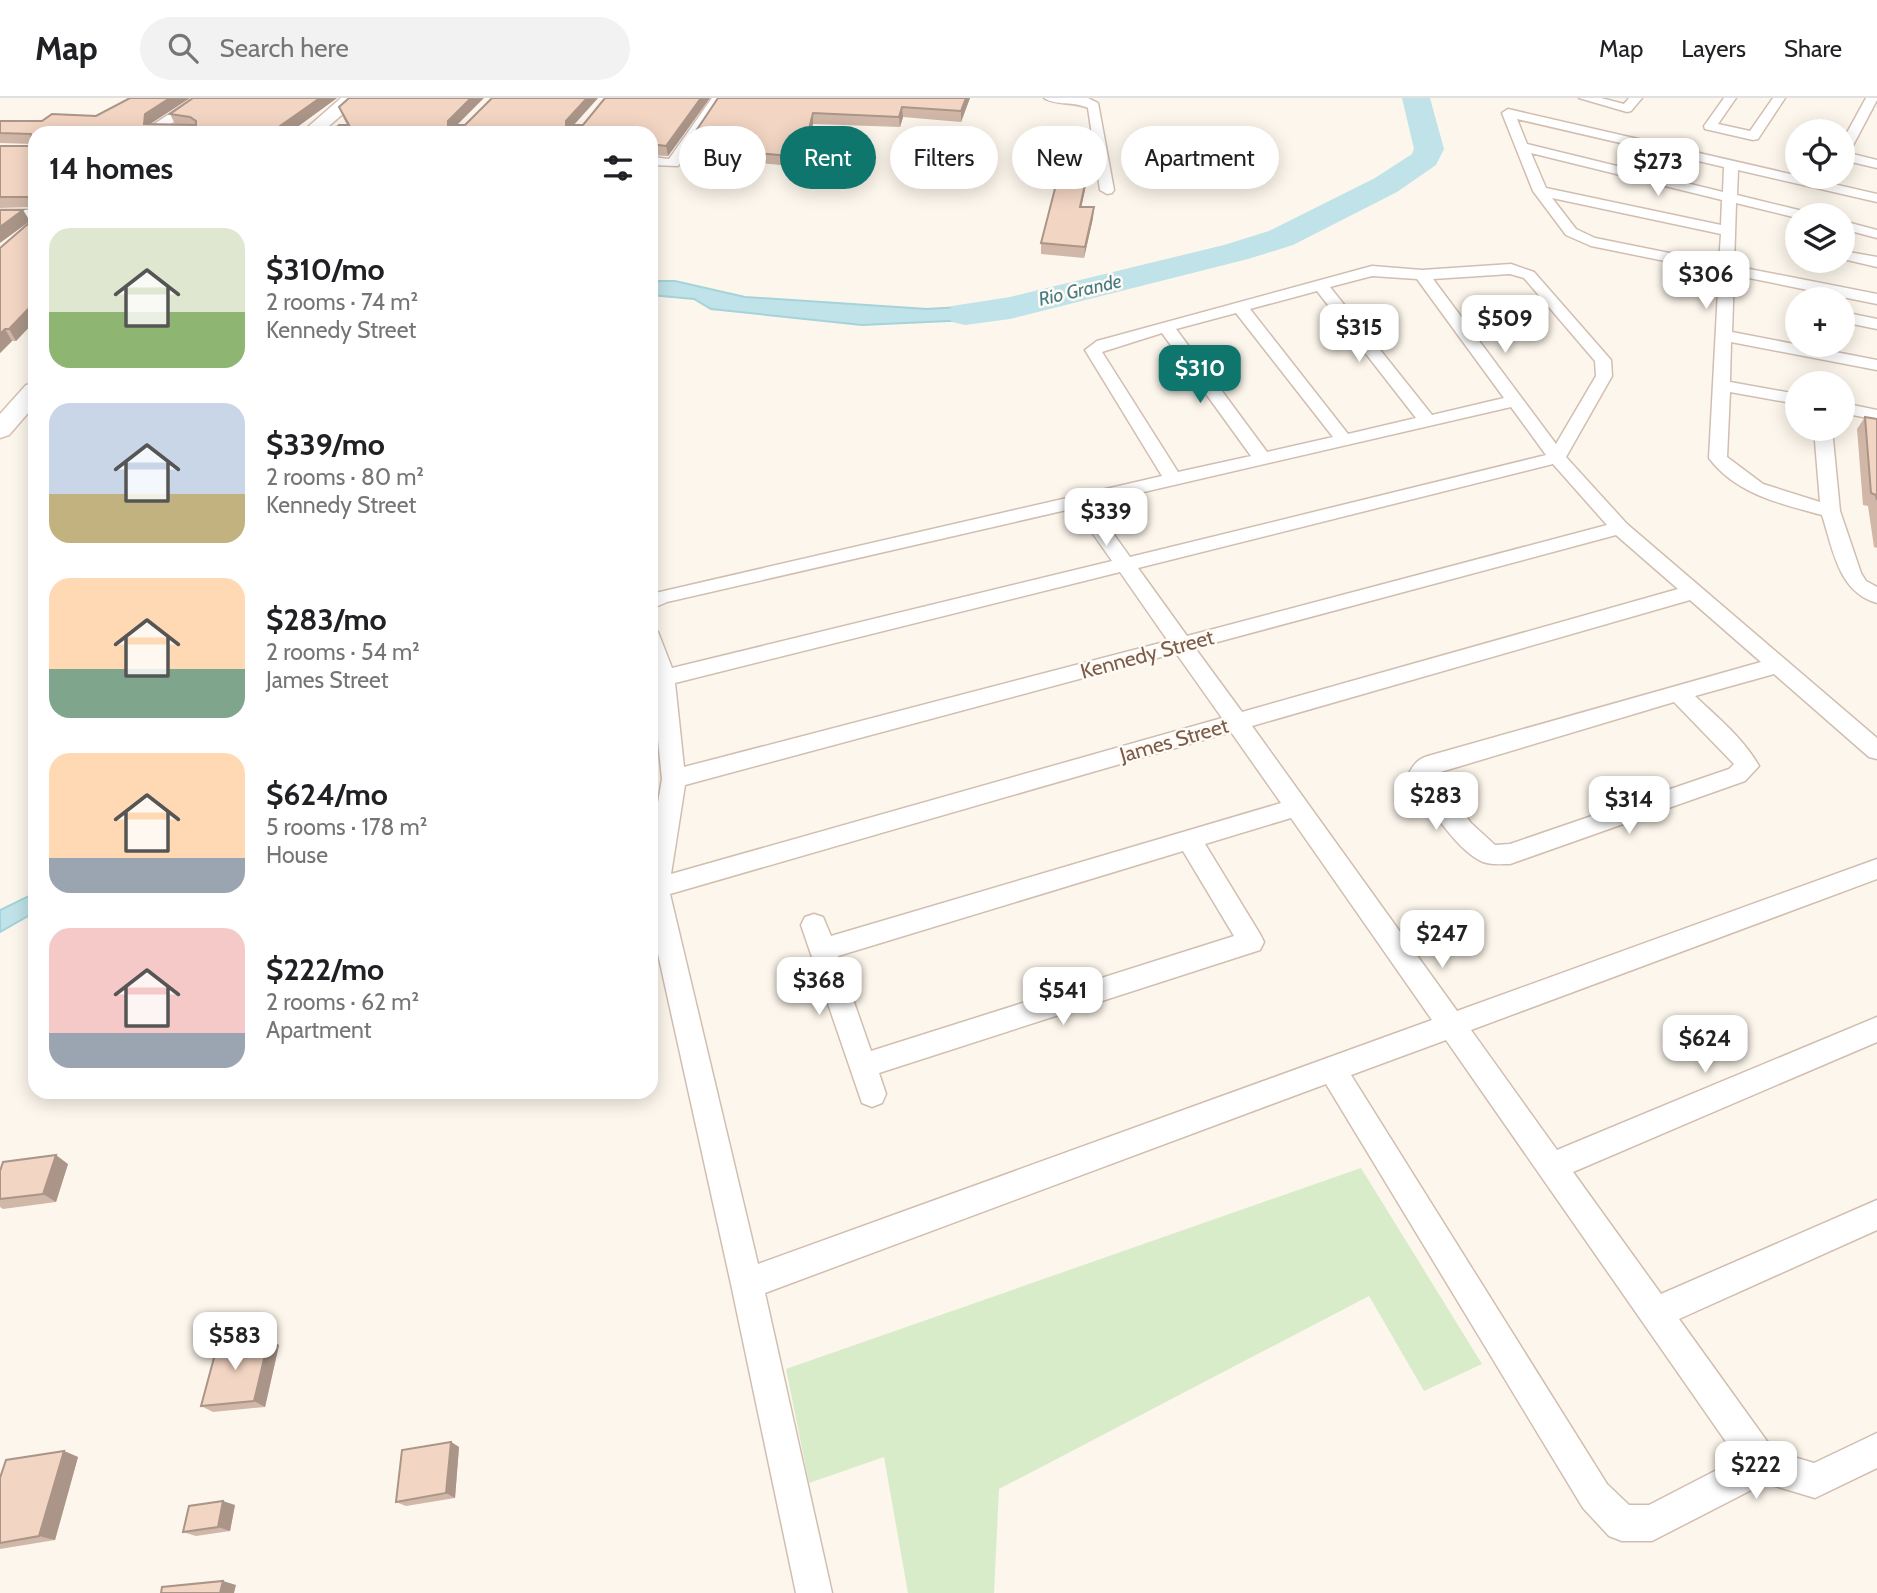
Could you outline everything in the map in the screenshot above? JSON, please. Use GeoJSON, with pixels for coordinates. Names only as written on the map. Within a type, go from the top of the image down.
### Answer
{"type":"FeatureCollection","features":[{"type":"Feature","properties":{"kind":"main road"},"geometry":{"type":"LineString","coordinates":[[318,126],[352,98]]}},
{"type":"Feature","properties":{"kind":"main road"},"geometry":{"type":"LineString","coordinates":[[0,430],[28,398]]}},
{"type":"Feature","properties":{"kind":"street"},"geometry":{"type":"LineString","coordinates":[[162,126],[202,98]]}},
{"type":"Feature","properties":{"kind":"street"},"geometry":{"type":"LineString","coordinates":[[658,162],[673,163],[718,98]]}},
{"type":"Feature","properties":{"kind":"street"},"geometry":{"type":"LineString","coordinates":[[1050,98],[1082,100],[1094,106],[1107,190]]}},
{"type":"Feature","properties":{"kind":"street"},"geometry":{"type":"LineString","coordinates":[[1586,98],[1627,108],[1636,98]]}},
{"type":"Feature","properties":{"kind":"street"},"geometry":{"type":"LineString","coordinates":[[1730,98],[1710,126],[1753,136],[1779,98]]}},
{"type":"Feature","properties":{"kind":"street"},"geometry":{"type":"LineString","coordinates":[[1855,134],[1871,107]]}},
{"type":"Feature","properties":{"kind":"street"},"geometry":{"type":"LineString","coordinates":[[1797,287],[1726,269],[1591,242],[1571,232],[1540,191],[1508,113],[1877,198]]}},
{"type":"Feature","properties":{"kind":"street"},"geometry":{"type":"LineString","coordinates":[[1522,147],[1785,211]]}},
{"type":"Feature","properties":{"kind":"street"},"geometry":{"type":"LineString","coordinates":[[1855,158],[1877,164]]}},
{"type":"Feature","properties":{"kind":"street"},"geometry":{"type":"LineString","coordinates":[[1731,165],[1718,458],[1733,474],[1758,491],[1830,511]]}},
{"type":"Feature","properties":{"kind":"street"},"geometry":{"type":"LineString","coordinates":[[1540,191],[1728,231]]}},
{"type":"Feature","properties":{"kind":"street"},"geometry":{"type":"LineString","coordinates":[[0,214],[28,214]]}},
{"type":"Feature","properties":{"kind":"street"},"geometry":{"type":"LineString","coordinates":[[1855,228],[1877,234]]}},
{"type":"Feature","properties":{"kind":"street"},"geometry":{"type":"LineString","coordinates":[[1855,257],[1877,262]]}},
{"type":"Feature","properties":{"kind":"street"},"geometry":{"type":"LineString","coordinates":[[664,678],[1557,458],[1604,376],[1603,360],[1530,275],[1511,269],[1422,275],[1371,271],[1103,344],[1093,350],[1174,480]]}},
{"type":"Feature","properties":{"kind":"street"},"geometry":{"type":"LineString","coordinates":[[1422,275],[1557,458],[1620,528],[1877,751]]}},
{"type":"Feature","properties":{"kind":"street"},"geometry":{"type":"LineString","coordinates":[[1320,285],[1427,421]]}},
{"type":"Feature","properties":{"kind":"street"},"geometry":{"type":"LineString","coordinates":[[1855,297],[1877,299]]}},
{"type":"Feature","properties":{"kind":"street"},"geometry":{"type":"LineString","coordinates":[[1240,307],[1344,440]]}},
{"type":"Feature","properties":{"kind":"street"},"geometry":{"type":"LineString","coordinates":[[1855,319],[1877,324]]}},
{"type":"Feature","properties":{"kind":"street"},"geometry":{"type":"LineString","coordinates":[[1167,328],[1263,459]]}},
{"type":"Feature","properties":{"kind":"street"},"geometry":{"type":"LineString","coordinates":[[1723,335],[1877,365]]}},
{"type":"Feature","properties":{"kind":"street"},"geometry":{"type":"LineString","coordinates":[[1721,385],[1785,397]]}},
{"type":"Feature","properties":{"kind":"street"},"geometry":{"type":"LineString","coordinates":[[658,598],[1515,401]]}},
{"type":"Feature","properties":{"kind":"street"},"geometry":{"type":"LineString","coordinates":[[1855,410],[1877,415]]}},
{"type":"Feature","properties":{"kind":"street"},"geometry":{"type":"LineString","coordinates":[[1824,441],[1830,511],[1851,574],[1859,586],[1877,596]]}},
{"type":"Feature","properties":{"kind":"street"},"geometry":{"type":"LineString","coordinates":[[1080,501],[1763,1465],[1815,1481],[1877,1450]]}},
{"type":"Feature","properties":{"kind":"street","name":"Kennedy Street"},"geometry":{"type":"LineString","coordinates":[[674,779],[1620,528]]}},
{"type":"Feature","properties":{"kind":"street","name":"James Street"},"geometry":{"type":"LineString","coordinates":[[658,887],[1693,592]]}},
{"type":"Feature","properties":{"kind":"street"},"geometry":{"type":"LineString","coordinates":[[658,659],[664,678],[674,779],[658,876]]}},
{"type":"Feature","properties":{"kind":"street"},"geometry":{"type":"LineString","coordinates":[[1680,695],[1737,750],[1747,766],[1737,775],[1510,854],[1490,855],[1475,843],[1429,787],[1421,773],[1428,765],[1778,665]]}},
{"type":"Feature","properties":{"kind":"street"},"geometry":{"type":"LineString","coordinates":[[872,1094],[818,937],[1189,840],[1297,807]]}},
{"type":"Feature","properties":{"kind":"street"},"geometry":{"type":"LineString","coordinates":[[862,1066],[1251,942],[1189,840]]}},
{"type":"Feature","properties":{"kind":"street"},"geometry":{"type":"LineString","coordinates":[[747,1284],[1877,869]]}},
{"type":"Feature","properties":{"kind":"street"},"geometry":{"type":"LineString","coordinates":[[658,897],[747,1284],[814,1593]]}},
{"type":"Feature","properties":{"kind":"street"},"geometry":{"type":"LineString","coordinates":[[1552,1167],[1877,1029]]}},
{"type":"Feature","properties":{"kind":"street"},"geometry":{"type":"LineString","coordinates":[[1332,1069],[1595,1496],[1622,1523],[1653,1523],[1763,1465]]}},
{"type":"Feature","properties":{"kind":"street"},"geometry":{"type":"LineString","coordinates":[[1656,1313],[1877,1215]]}},
{"type":"Feature","properties":{"kind":"green space"},"geometry":{"type":"Polygon","coordinates":[[[1361,1168],[1482,1364],[1424,1391],[1369,1296],[999,1489],[994,1593],[908,1593],[884,1457],[809,1483],[786,1369],[1361,1168]]]}},
{"type":"Feature","properties":{"kind":"water"},"geometry":{"type":"Polygon","coordinates":[[[658,281],[675,281],[745,297],[927,309],[995,305],[1037,294],[1046,307],[992,319],[862,325],[711,309],[694,299],[658,296],[658,281]]]}},
{"type":"Feature","properties":{"kind":"water"},"geometry":{"type":"Polygon","coordinates":[[[28,896],[28,916],[0,932],[0,910],[28,896]]]}},
{"type":"Feature","properties":{"kind":"building"},"geometry":{"type":"Polygon","coordinates":[[[130,98],[170,98],[145,114],[144,124],[196,125],[196,121],[190,117],[170,114],[193,98],[320,98],[280,126],[28,126],[28,134],[0,133],[0,121],[42,121],[52,114],[96,116],[130,98]]]}},
{"type":"Feature","properties":{"kind":"building"},"geometry":{"type":"Polygon","coordinates":[[[349,98],[471,98],[448,121],[448,125],[465,125],[492,98],[587,98],[566,121],[566,125],[583,125],[605,98],[701,98],[666,146],[658,145],[658,126],[338,126],[349,125],[339,107],[349,98]]]}},
{"type":"Feature","properties":{"kind":"building"},"geometry":{"type":"Polygon","coordinates":[[[718,98],[966,98],[961,111],[902,107],[899,117],[813,113],[810,126],[780,126],[780,155],[766,154],[766,126],[699,126],[718,98]]]}},
{"type":"Feature","properties":{"kind":"building"},"geometry":{"type":"Polygon","coordinates":[[[0,146],[28,146],[28,197],[0,197],[0,146]]]}},
{"type":"Feature","properties":{"kind":"building"},"geometry":{"type":"Polygon","coordinates":[[[1055,189],[1084,189],[1080,207],[1094,207],[1085,247],[1041,243],[1055,189]]]}},
{"type":"Feature","properties":{"kind":"building"},"geometry":{"type":"Polygon","coordinates":[[[0,210],[23,210],[0,227],[0,210]]]}},
{"type":"Feature","properties":{"kind":"building"},"geometry":{"type":"Polygon","coordinates":[[[28,224],[28,309],[9,329],[0,334],[0,248],[28,224]]]}},
{"type":"Feature","properties":{"kind":"building"},"geometry":{"type":"Polygon","coordinates":[[[1865,417],[1877,419],[1877,500],[1876,495],[1871,493],[1865,417]]]}},
{"type":"Feature","properties":{"kind":"building"},"geometry":{"type":"Polygon","coordinates":[[[56,1155],[43,1194],[0,1199],[0,1171],[3,1162],[56,1155]]]}},
{"type":"Feature","properties":{"kind":"building"},"geometry":{"type":"Polygon","coordinates":[[[269,1338],[254,1401],[201,1406],[218,1343],[269,1338]]]}},
{"type":"Feature","properties":{"kind":"building"},"geometry":{"type":"Polygon","coordinates":[[[451,1442],[446,1493],[396,1502],[402,1450],[451,1442]]]}},
{"type":"Feature","properties":{"kind":"building"},"geometry":{"type":"Polygon","coordinates":[[[64,1451],[39,1536],[0,1543],[0,1478],[6,1460],[64,1451]]]}},
{"type":"Feature","properties":{"kind":"building"},"geometry":{"type":"Polygon","coordinates":[[[223,1501],[218,1527],[183,1532],[189,1506],[223,1501]]]}},
{"type":"Feature","properties":{"kind":"building"},"geometry":{"type":"Polygon","coordinates":[[[223,1581],[220,1593],[161,1593],[162,1587],[223,1581]]]}},
{"type":"Feature","properties":{"kind":"waterway","name":"Rio Grande"},"geometry":{"type":"LineString","coordinates":[[965,314],[1010,308],[1236,252],[1281,238],[1386,185],[1425,159],[1429,149],[1416,98]]}}]}
